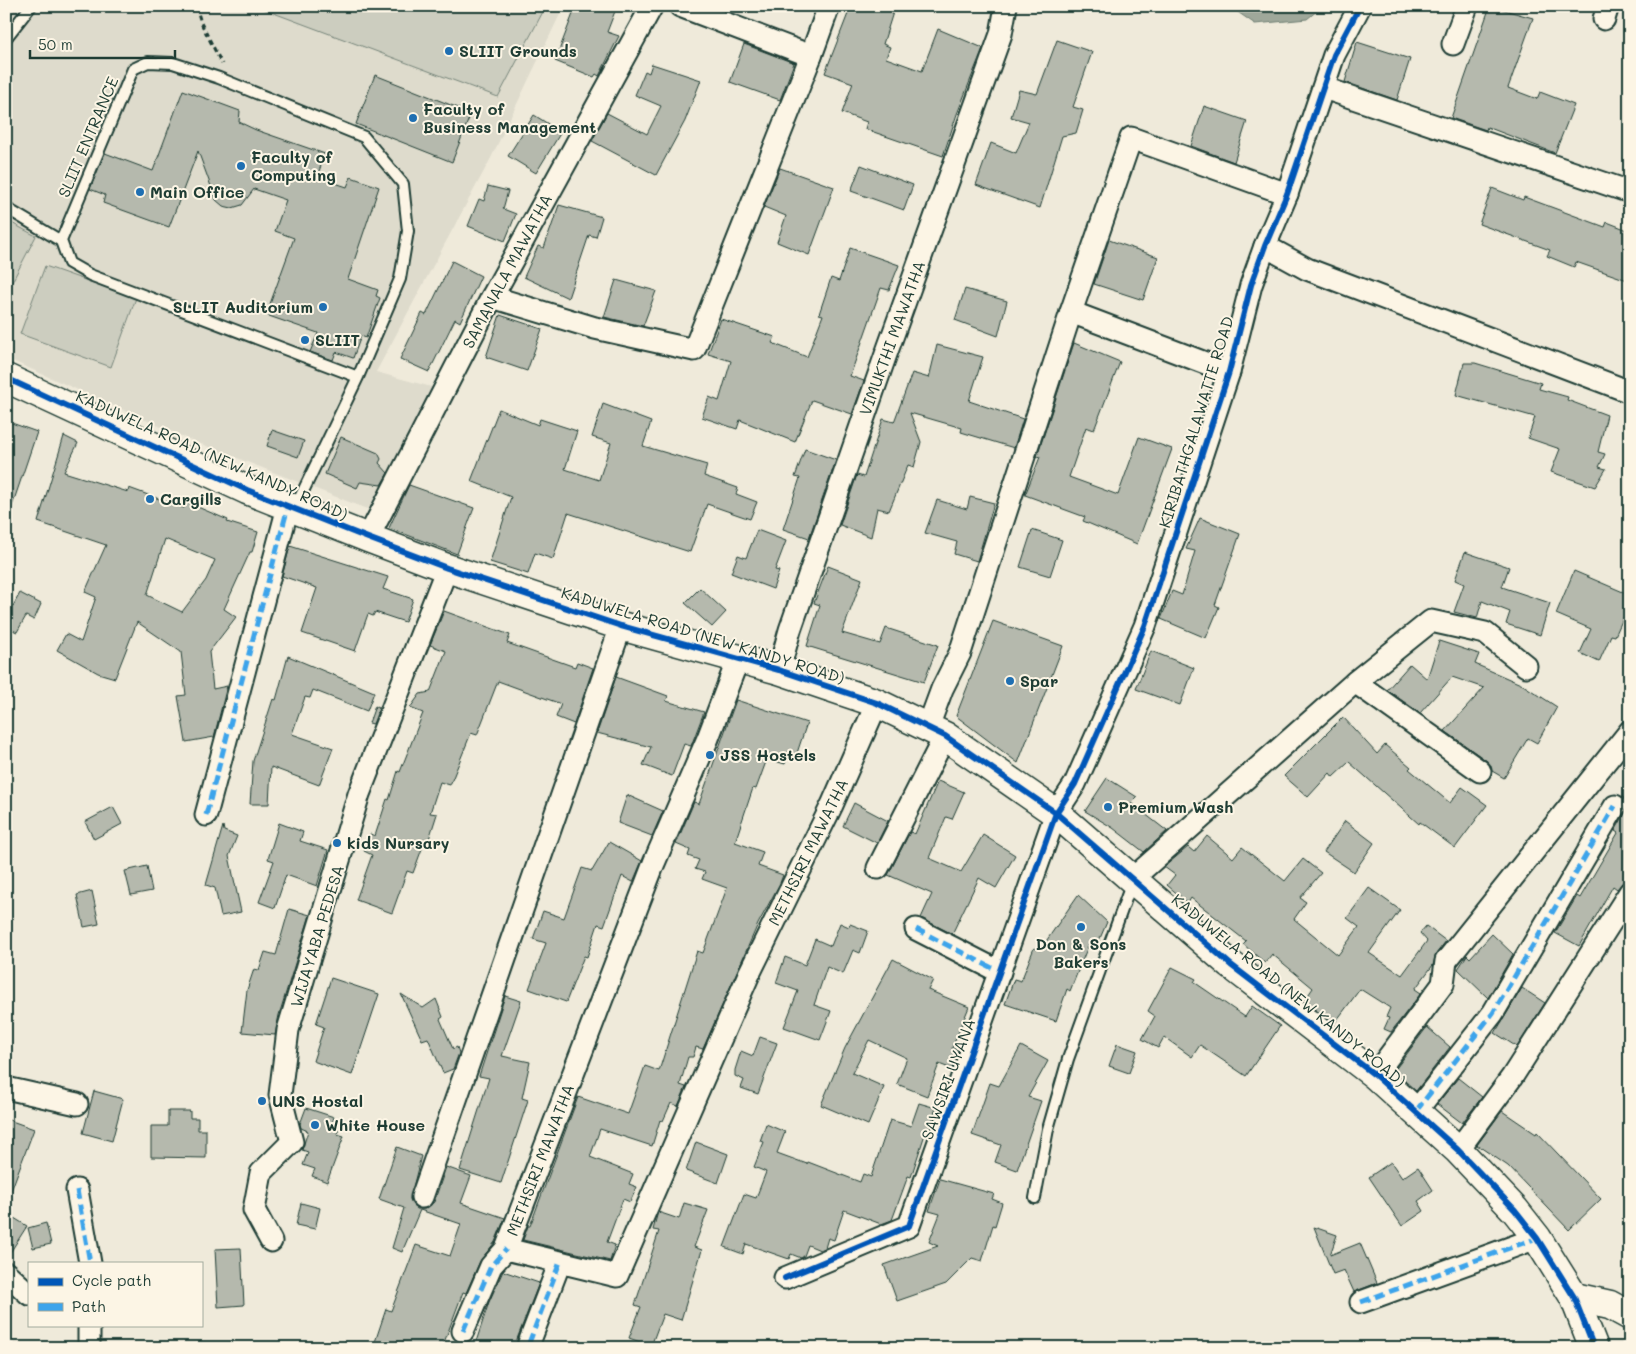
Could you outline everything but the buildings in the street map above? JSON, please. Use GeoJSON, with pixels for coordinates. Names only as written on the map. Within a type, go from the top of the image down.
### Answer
{"type":"FeatureCollection","features":[{"type":"Feature","properties":{"kind":"main road","name":"KADUWELA ROAD (NEW KANDY ROAD)"},"geometry":{"type":"LineString","coordinates":[[6,378],[291,508],[447,568],[621,626],[779,670],[877,703],[937,731],[1056,813],[1231,965],[1375,1075],[1458,1150],[1515,1210],[1537,1238],[1574,1297],[1594,1348]]}},
{"type":"Feature","properties":{"kind":"main road"},"geometry":{"type":"LineString","coordinates":[[1574,1297],[1610,1305],[1630,1316]]}},
{"type":"Feature","properties":{"kind":"street","name":"SAMANALA MAWATHA"},"geometry":{"type":"LineString","coordinates":[[368,538],[492,297],[652,6]]}},
{"type":"Feature","properties":{"kind":"street"},"geometry":{"type":"LineString","coordinates":[[680,6],[811,56]]}},
{"type":"Feature","properties":{"kind":"street"},"geometry":{"type":"LineString","coordinates":[[492,297],[595,328],[694,350],[811,56],[829,6]]}},
{"type":"Feature","properties":{"kind":"street","name":"VIMUKTHI MAWATHA"},"geometry":{"type":"LineString","coordinates":[[779,670],[790,630],[866,411],[1001,34],[1006,6]]}},
{"type":"Feature","properties":{"kind":"street","name":"KIRIBATHGALAWATTE ROAD"},"geometry":{"type":"LineString","coordinates":[[1056,813],[1075,784],[1145,626],[1229,372],[1251,285],[1264,246],[1287,194],[1334,55],[1360,6]]}},
{"type":"Feature","properties":{"kind":"street"},"geometry":{"type":"LineString","coordinates":[[1453,44],[1467,6]]}},
{"type":"Feature","properties":{"kind":"street"},"geometry":{"type":"LineString","coordinates":[[1324,88],[1630,192]]}},
{"type":"Feature","properties":{"kind":"street"},"geometry":{"type":"LineString","coordinates":[[878,868],[937,731],[942,689],[960,653],[1071,312],[1131,138],[1287,194]]}},
{"type":"Feature","properties":{"kind":"street"},"geometry":{"type":"LineString","coordinates":[[1264,246],[1306,268],[1630,392]]}},
{"type":"Feature","properties":{"kind":"street"},"geometry":{"type":"LineString","coordinates":[[1071,312],[1229,372]]}},
{"type":"Feature","properties":{"kind":"street"},"geometry":{"type":"LineString","coordinates":[[206,814],[291,508]]}},
{"type":"Feature","properties":{"kind":"street","name":"WIJAYABA PEDESA"},"geometry":{"type":"LineString","coordinates":[[271,1241],[254,1210],[261,1173],[292,1142],[280,1095],[288,1030],[359,794],[447,568]]}},
{"type":"Feature","properties":{"kind":"street"},"geometry":{"type":"LineString","coordinates":[[1132,879],[1355,682],[1431,621],[1485,633],[1526,666]]}},
{"type":"Feature","properties":{"kind":"street"},"geometry":{"type":"LineString","coordinates":[[422,1197],[621,626]]}},
{"type":"Feature","properties":{"kind":"street","name":"METHSIRI MAWATHA"},"geometry":{"type":"LineString","coordinates":[[738,659],[708,738],[654,863],[506,1249],[617,1276],[749,974],[832,805],[877,703]]}},
{"type":"Feature","properties":{"kind":"street"},"geometry":{"type":"LineString","coordinates":[[1355,682],[1480,771]]}},
{"type":"Feature","properties":{"kind":"street"},"geometry":{"type":"LineString","coordinates":[[1375,1075],[1443,984],[1446,961],[1630,730]]}},
{"type":"Feature","properties":{"kind":"street"},"geometry":{"type":"LineString","coordinates":[[1416,1111],[1493,1012],[1615,806]]}},
{"type":"Feature","properties":{"kind":"street","name":"SAWSIRI UYANA"},"geometry":{"type":"LineString","coordinates":[[785,1278],[909,1226],[1056,813]]}},
{"type":"Feature","properties":{"kind":"street"},"geometry":{"type":"LineString","coordinates":[[1458,1150],[1512,1076],[1630,892]]}},
{"type":"Feature","properties":{"kind":"street"},"geometry":{"type":"LineString","coordinates":[[916,929],[1000,972]]}},
{"type":"Feature","properties":{"kind":"street"},"geometry":{"type":"LineString","coordinates":[[6,1088],[78,1104]]}},
{"type":"Feature","properties":{"kind":"street"},"geometry":{"type":"LineString","coordinates":[[77,1190],[90,1262]]}},
{"type":"Feature","properties":{"kind":"street"},"geometry":{"type":"LineString","coordinates":[[1361,1302],[1537,1238]]}},
{"type":"Feature","properties":{"kind":"street"},"geometry":{"type":"LineString","coordinates":[[463,1331],[491,1266],[506,1249]]}},
{"type":"Feature","properties":{"kind":"street"},"geometry":{"type":"LineString","coordinates":[[529,1343],[560,1262]]}},
{"type":"Feature","properties":{"kind":"street"},"geometry":{"type":"LineString","coordinates":[[6,1273],[28,1293]]}},
{"type":"Feature","properties":{"kind":"street"},"geometry":{"type":"LineString","coordinates":[[89,1326],[89,1348]]}},
{"type":"Feature","properties":{"kind":"lane"},"geometry":{"type":"LineString","coordinates":[[6,38],[31,6]]}},
{"type":"Feature","properties":{"kind":"lane","name":"SLIIT ENTRANCE"},"geometry":{"type":"LineString","coordinates":[[61,241],[133,69],[148,62],[173,63],[219,78],[364,137],[403,184],[408,231],[400,279],[358,377],[291,508]]}},
{"type":"Feature","properties":{"kind":"lane"},"geometry":{"type":"LineString","coordinates":[[6,208],[61,241],[69,263],[90,275],[358,377]]}},
{"type":"Feature","properties":{"kind":"lane"},"geometry":{"type":"LineString","coordinates":[[1034,1198],[1048,1128],[1068,1059],[1132,879]]}},
{"type":"Feature","properties":{"kind":"path"},"geometry":{"type":"LineString","coordinates":[[196,6],[201,23],[222,62]]}},
{"type":"Feature","properties":{"kind":"shaded area"},"geometry":{"type":"Polygon","coordinates":[[[6,6],[564,6],[491,158],[376,372],[439,389],[380,495],[367,509],[186,438],[6,358],[6,6]]]}},
{"type":"Feature","properties":{"kind":"shaded area","name":"SLIIT Grounds"},"geometry":{"type":"Polygon","coordinates":[[[255,6],[546,6],[498,97],[255,6]]]}},
{"type":"Feature","properties":{"kind":"shaded area"},"geometry":{"type":"Polygon","coordinates":[[[1229,6],[1323,6],[1307,19],[1255,24],[1229,6]]]}},
{"type":"Feature","properties":{"kind":"shaded area"},"geometry":{"type":"Polygon","coordinates":[[[6,220],[36,236],[12,282],[6,279],[6,220]]]}},
{"type":"Feature","properties":{"kind":"shaded area"},"geometry":{"type":"Polygon","coordinates":[[[45,266],[136,298],[111,367],[20,334],[45,266]]]}},
{"type":"Feature","properties":{"kind":"marked path"},"geometry":{"type":"LineString","coordinates":[[206,815],[288,507]]}},
{"type":"Feature","properties":{"kind":"marked path"},"geometry":{"type":"LineString","coordinates":[[1416,1111],[1493,1013],[1615,806]]}},
{"type":"Feature","properties":{"kind":"marked path"},"geometry":{"type":"LineString","coordinates":[[916,929],[1000,972]]}},
{"type":"Feature","properties":{"kind":"marked path"},"geometry":{"type":"LineString","coordinates":[[77,1190],[90,1262]]}},
{"type":"Feature","properties":{"kind":"marked path"},"geometry":{"type":"LineString","coordinates":[[1361,1302],[1537,1238]]}},
{"type":"Feature","properties":{"kind":"marked path"},"geometry":{"type":"LineString","coordinates":[[463,1331],[491,1266],[506,1249]]}},
{"type":"Feature","properties":{"kind":"marked path"},"geometry":{"type":"LineString","coordinates":[[529,1343],[560,1262]]}},
{"type":"Feature","properties":{"kind":"cycle path"},"geometry":{"type":"LineString","coordinates":[[785,1278],[909,1226],[1056,813],[1075,784],[1145,626],[1229,372],[1251,285],[1287,194],[1334,55],[1360,6]]}},
{"type":"Feature","properties":{"kind":"cycle path"},"geometry":{"type":"LineString","coordinates":[[6,378],[247,490],[368,538],[447,568],[621,626],[779,670],[877,703],[945,736],[1056,813],[1231,965],[1375,1075],[1458,1150],[1515,1210],[1537,1238],[1574,1297],[1594,1348]]}},
{"type":"Feature","properties":{"kind":"place","name":"SLIIT Grounds"},"geometry":{"type":"Point","coordinates":[449,51]}},
{"type":"Feature","properties":{"kind":"place","name":"Faculty of Business Management"},"geometry":{"type":"Point","coordinates":[413,118]}},
{"type":"Feature","properties":{"kind":"place","name":"Faculty of Computing"},"geometry":{"type":"Point","coordinates":[241,166]}},
{"type":"Feature","properties":{"kind":"place","name":"Main Office"},"geometry":{"type":"Point","coordinates":[140,192]}},
{"type":"Feature","properties":{"kind":"place","name":"SLLIT Auditorium"},"geometry":{"type":"Point","coordinates":[323,307]}},
{"type":"Feature","properties":{"kind":"place","name":"SLIIT"},"geometry":{"type":"Point","coordinates":[305,340]}},
{"type":"Feature","properties":{"kind":"place","name":"Cargills"},"geometry":{"type":"Point","coordinates":[150,499]}},
{"type":"Feature","properties":{"kind":"place","name":"Spar"},"geometry":{"type":"Point","coordinates":[1010,681]}},
{"type":"Feature","properties":{"kind":"place","name":"JSS Hostels"},"geometry":{"type":"Point","coordinates":[710,755]}},
{"type":"Feature","properties":{"kind":"place","name":"Premium Wash"},"geometry":{"type":"Point","coordinates":[1108,807]}},
{"type":"Feature","properties":{"kind":"place","name":"kids Nursary"},"geometry":{"type":"Point","coordinates":[337,843]}},
{"type":"Feature","properties":{"kind":"place","name":"Don & Sons Bakers"},"geometry":{"type":"Point","coordinates":[1081,927]}},
{"type":"Feature","properties":{"kind":"place","name":"UNS Hostal"},"geometry":{"type":"Point","coordinates":[262,1101]}},
{"type":"Feature","properties":{"kind":"place","name":"White House"},"geometry":{"type":"Point","coordinates":[315,1125]}}]}
